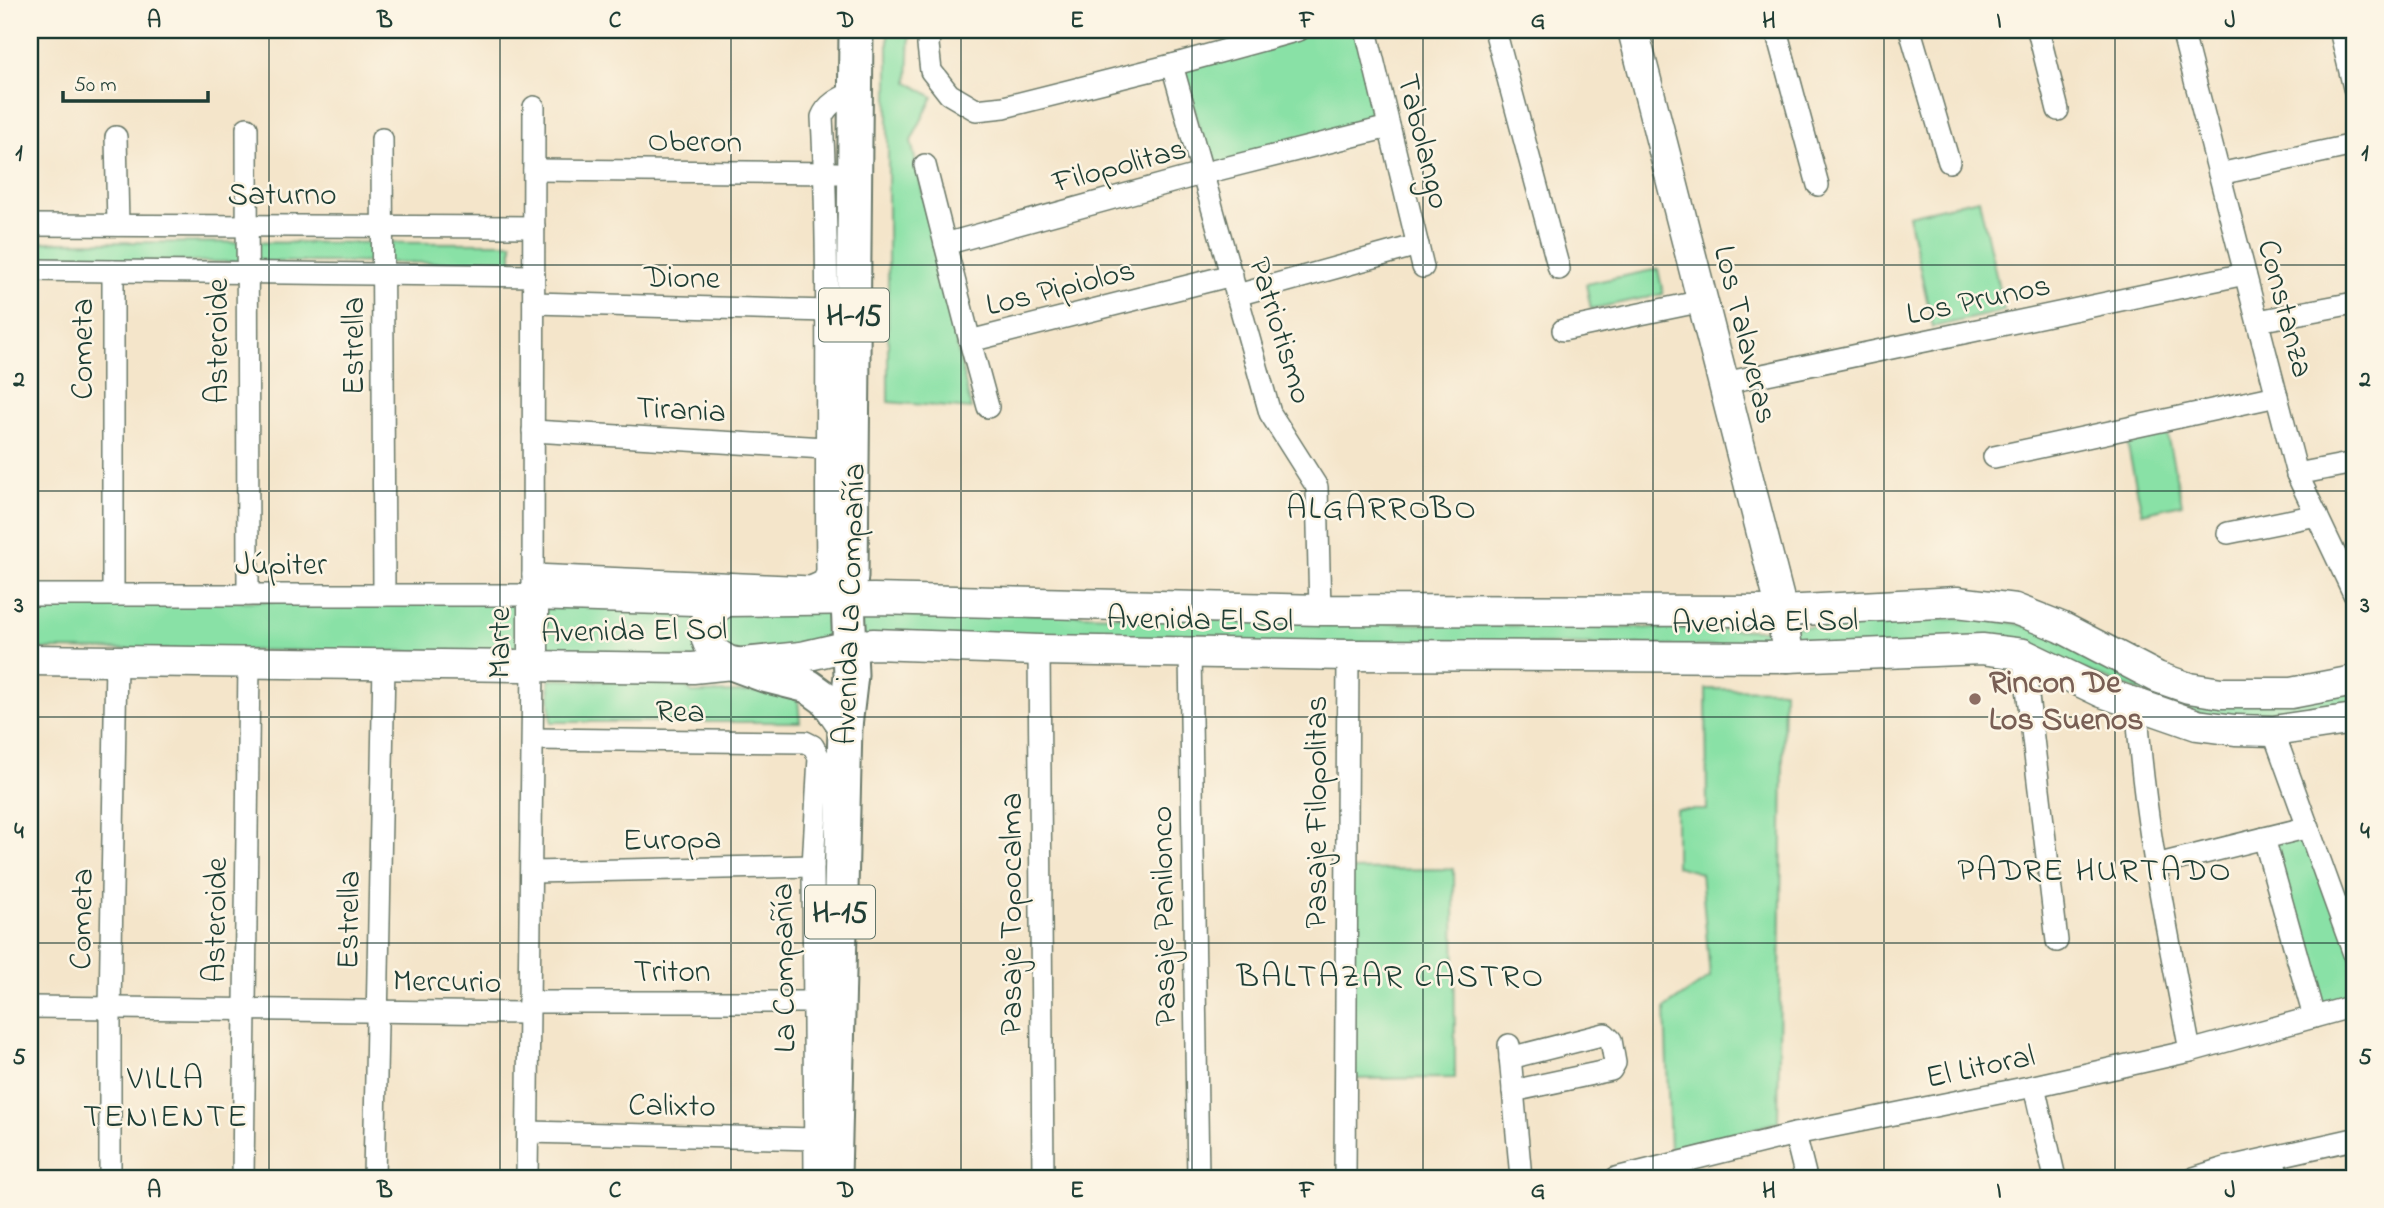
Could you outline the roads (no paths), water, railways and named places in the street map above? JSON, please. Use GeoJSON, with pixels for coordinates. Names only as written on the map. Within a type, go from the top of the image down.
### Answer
{"type":"FeatureCollection","features":[{"type":"Feature","properties":{"kind":"main road","name":"Avenida La Compañía"},"geometry":{"type":"LineString","coordinates":[[834,1178],[845,726],[851,675],[851,576],[840,173],[857,90],[856,30]]}},
{"type":"Feature","properties":{"kind":"main road","name":"Los Talaveras"},"geometry":{"type":"LineString","coordinates":[[1633,30],[1782,611],[1788,657]]}},
{"type":"Feature","properties":{"kind":"main road","name":"Avenida El Sol"},"geometry":{"type":"LineString","coordinates":[[533,585],[726,601],[849,600],[1320,610],[1782,611],[1957,602],[2015,609],[2061,628],[2157,677],[2189,688],[2221,692],[2291,693],[2354,681]]}},
{"type":"Feature","properties":{"kind":"main road","name":"Marte"},"geometry":{"type":"LineString","coordinates":[[533,585],[533,665]]}},
{"type":"Feature","properties":{"kind":"main road"},"geometry":{"type":"LineString","coordinates":[[726,601],[707,614],[705,630],[710,647],[720,657],[764,676],[808,686],[825,699],[845,726]]}},
{"type":"Feature","properties":{"kind":"main road","name":"Avenida El Sol"},"geometry":{"type":"LineString","coordinates":[[30,660],[693,668],[801,657],[849,646],[874,644],[1039,650],[1348,655],[1788,657],[1982,649],[2023,654],[2102,692],[2197,725],[2273,731],[2354,719]]}},
{"type":"Feature","properties":{"kind":"street"},"geometry":{"type":"LineString","coordinates":[[930,30],[928,45],[931,71],[949,94],[976,110],[995,108],[1172,65],[1270,33],[1299,30]]}},
{"type":"Feature","properties":{"kind":"street","name":"Tabolango"},"geometry":{"type":"LineString","coordinates":[[1366,30],[1423,267]]}},
{"type":"Feature","properties":{"kind":"street"},"geometry":{"type":"LineString","coordinates":[[1495,30],[1559,269]]}},
{"type":"Feature","properties":{"kind":"street"},"geometry":{"type":"LineString","coordinates":[[1776,30],[1818,185]]}},
{"type":"Feature","properties":{"kind":"street"},"geometry":{"type":"LineString","coordinates":[[1910,30],[1949,162]]}},
{"type":"Feature","properties":{"kind":"street"},"geometry":{"type":"LineString","coordinates":[[2038,30],[2058,110]]}},
{"type":"Feature","properties":{"kind":"street","name":"Constanza"},"geometry":{"type":"LineString","coordinates":[[2182,30],[2297,474],[2354,594]]}},
{"type":"Feature","properties":{"kind":"street"},"geometry":{"type":"LineString","coordinates":[[2340,30],[2354,88]]}},
{"type":"Feature","properties":{"kind":"street","name":"Patriotismo"},"geometry":{"type":"LineString","coordinates":[[1172,65],[1270,414],[1317,487],[1320,610]]}},
{"type":"Feature","properties":{"kind":"street","name":"Marte"},"geometry":{"type":"LineString","coordinates":[[533,585],[534,107]]}},
{"type":"Feature","properties":{"kind":"street","name":"Filopolitas"},"geometry":{"type":"LineString","coordinates":[[945,244],[1202,174],[1389,127]]}},
{"type":"Feature","properties":{"kind":"street","name":"Asteroide"},"geometry":{"type":"LineString","coordinates":[[247,128],[248,595]]}},
{"type":"Feature","properties":{"kind":"street"},"geometry":{"type":"LineString","coordinates":[[116,137],[118,225]]}},
{"type":"Feature","properties":{"kind":"street","name":"Estrella"},"geometry":{"type":"LineString","coordinates":[[382,139],[384,595]]}},
{"type":"Feature","properties":{"kind":"street"},"geometry":{"type":"LineString","coordinates":[[2219,174],[2354,145]]}},
{"type":"Feature","properties":{"kind":"street"},"geometry":{"type":"LineString","coordinates":[[925,165],[970,341]]}},
{"type":"Feature","properties":{"kind":"street","name":"Oberon"},"geometry":{"type":"LineString","coordinates":[[534,170],[840,173]]}},
{"type":"Feature","properties":{"kind":"street","name":"Júpiter"},"geometry":{"type":"LineString","coordinates":[[30,594],[384,595],[533,585],[811,587],[824,581],[827,571],[825,448],[828,311],[840,173]]}},
{"type":"Feature","properties":{"kind":"street","name":"Saturno"},"geometry":{"type":"LineString","coordinates":[[30,225],[534,227]]}},
{"type":"Feature","properties":{"kind":"street","name":"Los Pipiolos"},"geometry":{"type":"LineString","coordinates":[[988,407],[970,341],[1418,245]]}},
{"type":"Feature","properties":{"kind":"street"},"geometry":{"type":"LineString","coordinates":[[30,270],[534,276]]}},
{"type":"Feature","properties":{"kind":"street","name":"Cometa"},"geometry":{"type":"LineString","coordinates":[[113,271],[113,595]]}},
{"type":"Feature","properties":{"kind":"street","name":"Los Prunos"},"geometry":{"type":"LineString","coordinates":[[1724,383],[2245,274]]}},
{"type":"Feature","properties":{"kind":"street"},"geometry":{"type":"LineString","coordinates":[[1563,330],[1703,301]]}},
{"type":"Feature","properties":{"kind":"street","name":"Dione"},"geometry":{"type":"LineString","coordinates":[[534,303],[828,311]]}},
{"type":"Feature","properties":{"kind":"street"},"geometry":{"type":"LineString","coordinates":[[2258,321],[2354,303]]}},
{"type":"Feature","properties":{"kind":"street"},"geometry":{"type":"LineString","coordinates":[[1994,457],[2277,396]]}},
{"type":"Feature","properties":{"kind":"street","name":"Tirania"},"geometry":{"type":"LineString","coordinates":[[534,431],[825,448]]}},
{"type":"Feature","properties":{"kind":"street"},"geometry":{"type":"LineString","coordinates":[[2297,474],[2354,463]]}},
{"type":"Feature","properties":{"kind":"street"},"geometry":{"type":"LineString","coordinates":[[2228,533],[2317,515]]}},
{"type":"Feature","properties":{"kind":"street","name":"Pasaje Topocalma"},"geometry":{"type":"LineString","coordinates":[[1039,650],[1043,1178]]}},
{"type":"Feature","properties":{"kind":"street","name":"Pasaje Panilonco"},"geometry":{"type":"LineString","coordinates":[[1190,652],[1198,1178]]}},
{"type":"Feature","properties":{"kind":"street"},"geometry":{"type":"LineString","coordinates":[[2023,654],[2057,941]]}},
{"type":"Feature","properties":{"kind":"street","name":"Pasaje Filopolitas"},"geometry":{"type":"LineString","coordinates":[[1345,1178],[1348,655]]}},
{"type":"Feature","properties":{"kind":"street","name":"Cometa"},"geometry":{"type":"LineString","coordinates":[[110,1178],[116,661]]}},
{"type":"Feature","properties":{"kind":"street","name":"Asteroide"},"geometry":{"type":"LineString","coordinates":[[243,1178],[249,662]]}},
{"type":"Feature","properties":{"kind":"street","name":"Estrella"},"geometry":{"type":"LineString","coordinates":[[374,1178],[384,664]]}},
{"type":"Feature","properties":{"kind":"street","name":"Marte"},"geometry":{"type":"LineString","coordinates":[[527,1178],[533,665]]}},
{"type":"Feature","properties":{"kind":"street"},"geometry":{"type":"LineString","coordinates":[[2137,706],[2142,773],[2190,1051]]}},
{"type":"Feature","properties":{"kind":"street"},"geometry":{"type":"LineString","coordinates":[[2273,731],[2354,954]]}},
{"type":"Feature","properties":{"kind":"street","name":"Rea"},"geometry":{"type":"LineString","coordinates":[[533,739],[805,742],[813,747],[819,757]]}},
{"type":"Feature","properties":{"kind":"street","name":"La Compañía"},"geometry":{"type":"LineString","coordinates":[[815,1178],[813,866],[819,757]]}},
{"type":"Feature","properties":{"kind":"street"},"geometry":{"type":"LineString","coordinates":[[2156,864],[2309,827]]}},
{"type":"Feature","properties":{"kind":"street"},"geometry":{"type":"LineString","coordinates":[[2264,838],[2314,1017]]}},
{"type":"Feature","properties":{"kind":"street","name":"Europa"},"geometry":{"type":"LineString","coordinates":[[532,872],[813,866]]}},
{"type":"Feature","properties":{"kind":"street","name":"Triton"},"geometry":{"type":"LineString","coordinates":[[528,1007],[815,1002]]}},
{"type":"Feature","properties":{"kind":"street","name":"El Litoral"},"geometry":{"type":"LineString","coordinates":[[1616,1178],[1795,1134],[2035,1086],[2190,1051],[2354,1006]]}},
{"type":"Feature","properties":{"kind":"street","name":"Mercurio"},"geometry":{"type":"LineString","coordinates":[[30,1007],[376,1011],[528,1007]]}},
{"type":"Feature","properties":{"kind":"street"},"geometry":{"type":"LineString","coordinates":[[1513,1091],[1611,1070],[1615,1063],[1611,1040],[1605,1034],[1509,1052],[1521,1178]]}},
{"type":"Feature","properties":{"kind":"street"},"geometry":{"type":"LineString","coordinates":[[2035,1086],[2055,1178]]}},
{"type":"Feature","properties":{"kind":"street","name":"Calixto"},"geometry":{"type":"LineString","coordinates":[[528,1132],[815,1139]]}},
{"type":"Feature","properties":{"kind":"street"},"geometry":{"type":"LineString","coordinates":[[1795,1134],[1806,1178]]}},
{"type":"Feature","properties":{"kind":"street"},"geometry":{"type":"LineString","coordinates":[[2194,1178],[2225,1168],[2275,1168],[2354,1139]]}},
{"type":"Feature","properties":{"kind":"place","name":"Rincon De Los Suenos"},"geometry":{"type":"Point","coordinates":[1975,699]}},
{"type":"Feature","properties":{"kind":"district","name":"ALGARROBO"},"geometry":{"type":"Point","coordinates":[1382,506]}},
{"type":"Feature","properties":{"kind":"district","name":"PADRE HURTADO"},"geometry":{"type":"Point","coordinates":[2095,868]}},
{"type":"Feature","properties":{"kind":"district","name":"BALTAZAR CASTRO"},"geometry":{"type":"Point","coordinates":[1391,974]}},
{"type":"Feature","properties":{"kind":"district","name":"VILLA TENIENTE"},"geometry":{"type":"Point","coordinates":[166,1095]}}]}
